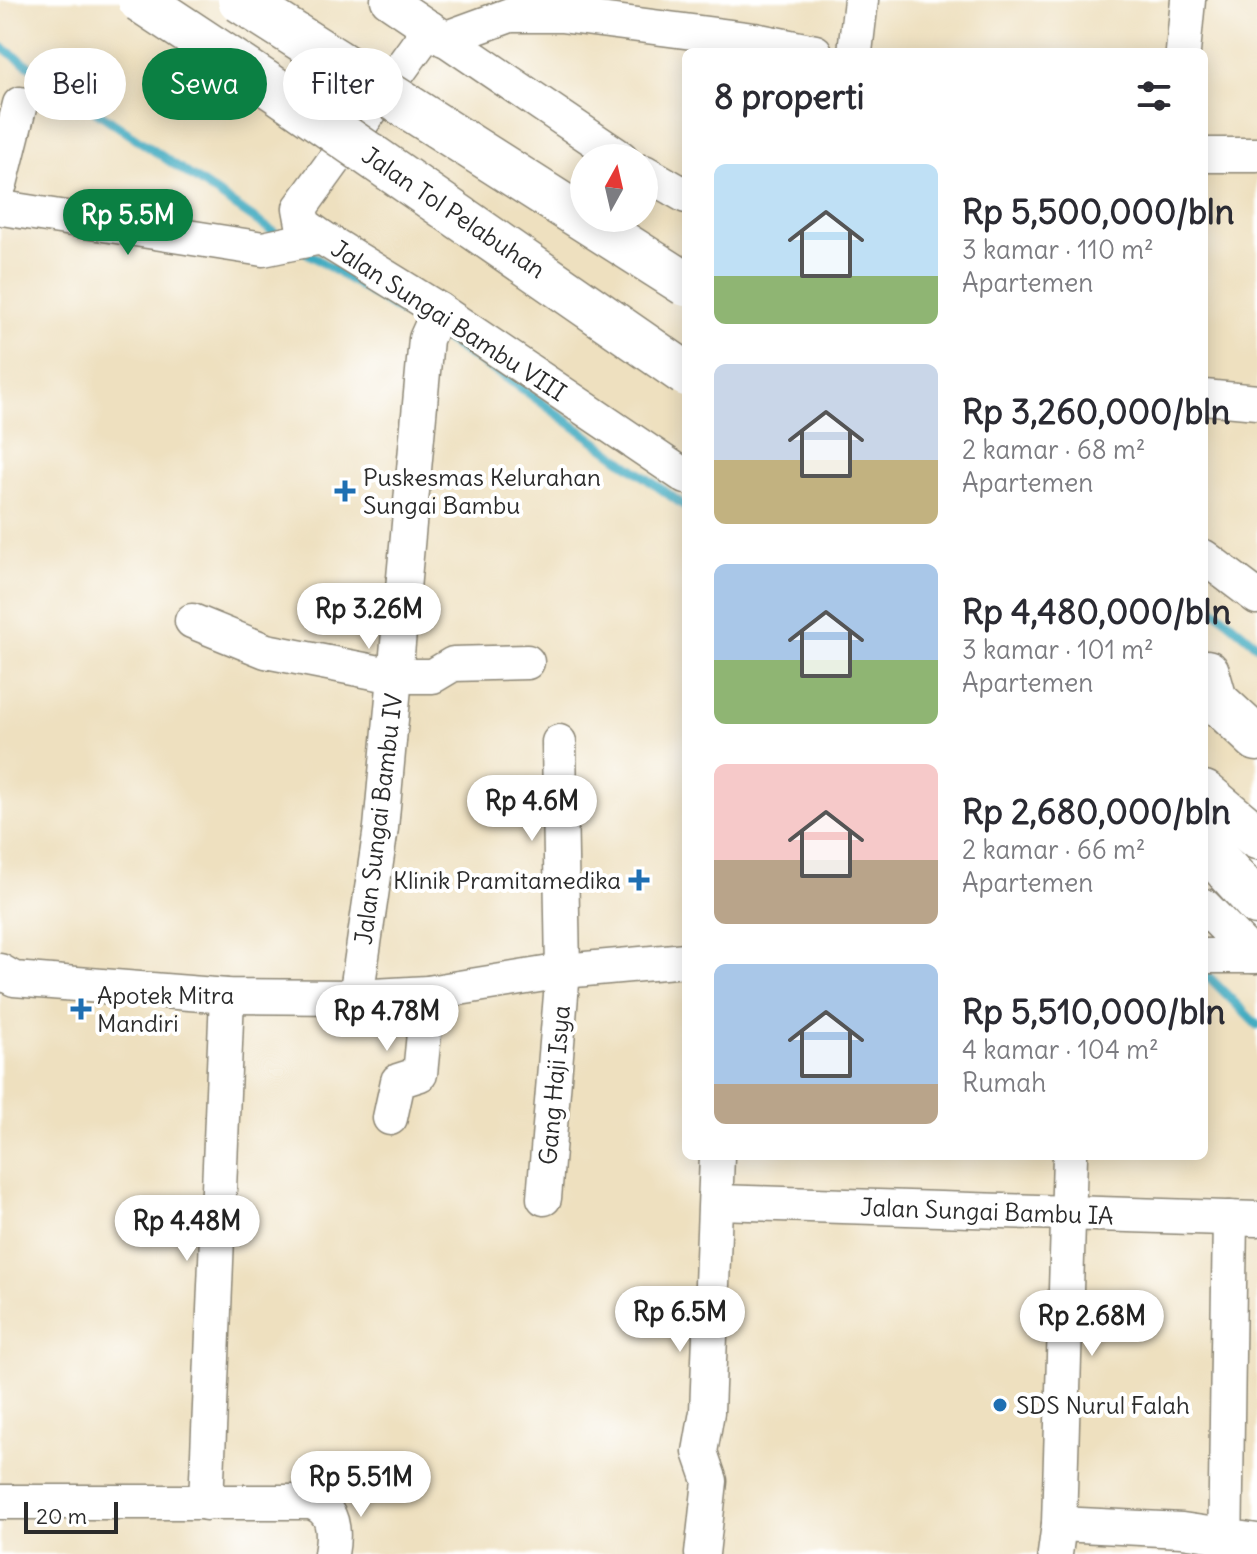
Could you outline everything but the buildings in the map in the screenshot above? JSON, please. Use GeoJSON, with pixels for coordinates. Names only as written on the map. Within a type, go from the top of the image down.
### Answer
{"type":"FeatureCollection","features":[{"type":"Feature","properties":{"kind":"highway","name":"Jalan Tol Pelabuhan"},"geometry":{"type":"LineString","coordinates":[[140,0],[682,371]]}},
{"type":"Feature","properties":{"kind":"highway"},"geometry":{"type":"LineString","coordinates":[[240,0],[682,281]]}},
{"type":"Feature","properties":{"kind":"highway"},"geometry":{"type":"LineString","coordinates":[[1208,673],[1257,712]]}},
{"type":"Feature","properties":{"kind":"highway"},"geometry":{"type":"LineString","coordinates":[[1208,680],[1215,700],[1257,739]]}},
{"type":"Feature","properties":{"kind":"highway"},"geometry":{"type":"LineString","coordinates":[[1208,796],[1257,837]]}},
{"type":"Feature","properties":{"kind":"highway"},"geometry":{"type":"LineString","coordinates":[[1208,849],[1257,903]]}},
{"type":"Feature","properties":{"kind":"street"},"geometry":{"type":"LineString","coordinates":[[388,0],[600,144]]}},
{"type":"Feature","properties":{"kind":"street"},"geometry":{"type":"LineString","coordinates":[[855,48],[861,0]]}},
{"type":"Feature","properties":{"kind":"street"},"geometry":{"type":"LineString","coordinates":[[1183,48],[1188,0]]}},
{"type":"Feature","properties":{"kind":"street"},"geometry":{"type":"LineString","coordinates":[[315,238],[303,224],[300,208],[428,28],[510,15],[561,15],[795,48]]}},
{"type":"Feature","properties":{"kind":"street"},"geometry":{"type":"LineString","coordinates":[[1,204],[20,104]]}},
{"type":"Feature","properties":{"kind":"street"},"geometry":{"type":"LineString","coordinates":[[1208,155],[1257,155]]}},
{"type":"Feature","properties":{"kind":"street"},"geometry":{"type":"LineString","coordinates":[[658,180],[682,194]]}},
{"type":"Feature","properties":{"kind":"street","name":"Jalan Sungai Bambu VIII"},"geometry":{"type":"LineString","coordinates":[[1,204],[263,249],[315,238],[434,321],[682,475]]}},
{"type":"Feature","properties":{"kind":"street","name":"Jalan Sungai Bambu IV"},"geometry":{"type":"LineString","coordinates":[[356,997],[381,828],[434,321]]}},
{"type":"Feature","properties":{"kind":"street"},"geometry":{"type":"LineString","coordinates":[[1208,397],[1257,402]]}},
{"type":"Feature","properties":{"kind":"street"},"geometry":{"type":"LineString","coordinates":[[1208,560],[1257,597]]}},
{"type":"Feature","properties":{"kind":"street"},"geometry":{"type":"LineString","coordinates":[[192,621],[266,651],[395,676],[433,676],[453,664],[527,662]]}},
{"type":"Feature","properties":{"kind":"street","name":"Gang Haji Isya"},"geometry":{"type":"LineString","coordinates":[[544,1198],[563,971],[559,742]]}},
{"type":"Feature","properties":{"kind":"street"},"geometry":{"type":"LineString","coordinates":[[1208,910],[1255,956]]}},
{"type":"Feature","properties":{"kind":"street"},"geometry":{"type":"LineString","coordinates":[[1208,956],[1255,956]]}},
{"type":"Feature","properties":{"kind":"street"},"geometry":{"type":"LineString","coordinates":[[0,971],[14,979],[227,996],[356,997],[428,993],[563,971],[682,960]]}},
{"type":"Feature","properties":{"kind":"street"},"geometry":{"type":"LineString","coordinates":[[390,1118],[398,1081],[420,1074],[428,993]]}},
{"type":"Feature","properties":{"kind":"street"},"geometry":{"type":"LineString","coordinates":[[206,1503],[227,996]]}},
{"type":"Feature","properties":{"kind":"street"},"geometry":{"type":"LineString","coordinates":[[702,1554],[710,1481],[700,1452],[707,1412],[717,1160]]}},
{"type":"Feature","properties":{"kind":"street"},"geometry":{"type":"LineString","coordinates":[[1070,1160],[1057,1539],[1236,1544],[1244,1219]]}},
{"type":"Feature","properties":{"kind":"street","name":"Jalan Sungai Bambu IA"},"geometry":{"type":"LineString","coordinates":[[717,1202],[1244,1219]]}},
{"type":"Feature","properties":{"kind":"street"},"geometry":{"type":"LineString","coordinates":[[0,1502],[319,1505],[331,1518],[335,1534],[331,1554]]}},
{"type":"Feature","properties":{"kind":"waterway"},"geometry":{"type":"LineString","coordinates":[[0,46],[281,237]]}},
{"type":"Feature","properties":{"kind":"waterway"},"geometry":{"type":"LineString","coordinates":[[304,251],[423,326]]}},
{"type":"Feature","properties":{"kind":"waterway"},"geometry":{"type":"LineString","coordinates":[[436,334],[520,387],[682,504]]}},
{"type":"Feature","properties":{"kind":"waterway"},"geometry":{"type":"LineString","coordinates":[[1208,604],[1257,645]]}},
{"type":"Feature","properties":{"kind":"waterway"},"geometry":{"type":"LineString","coordinates":[[1208,976],[1257,1025]]}},
{"type":"Feature","properties":{"kind":"place","name":"Puskesmas Kelurahan Sungai Bambu"},"geometry":{"type":"Point","coordinates":[345,491]}},
{"type":"Feature","properties":{"kind":"place","name":"Klinik Pramitamedika"},"geometry":{"type":"Point","coordinates":[639,880]}},
{"type":"Feature","properties":{"kind":"place","name":"Apotek Mitra Mandiri"},"geometry":{"type":"Point","coordinates":[81,1009]}},
{"type":"Feature","properties":{"kind":"place","name":"SDS Nurul Falah"},"geometry":{"type":"Point","coordinates":[1000,1405]}}]}
